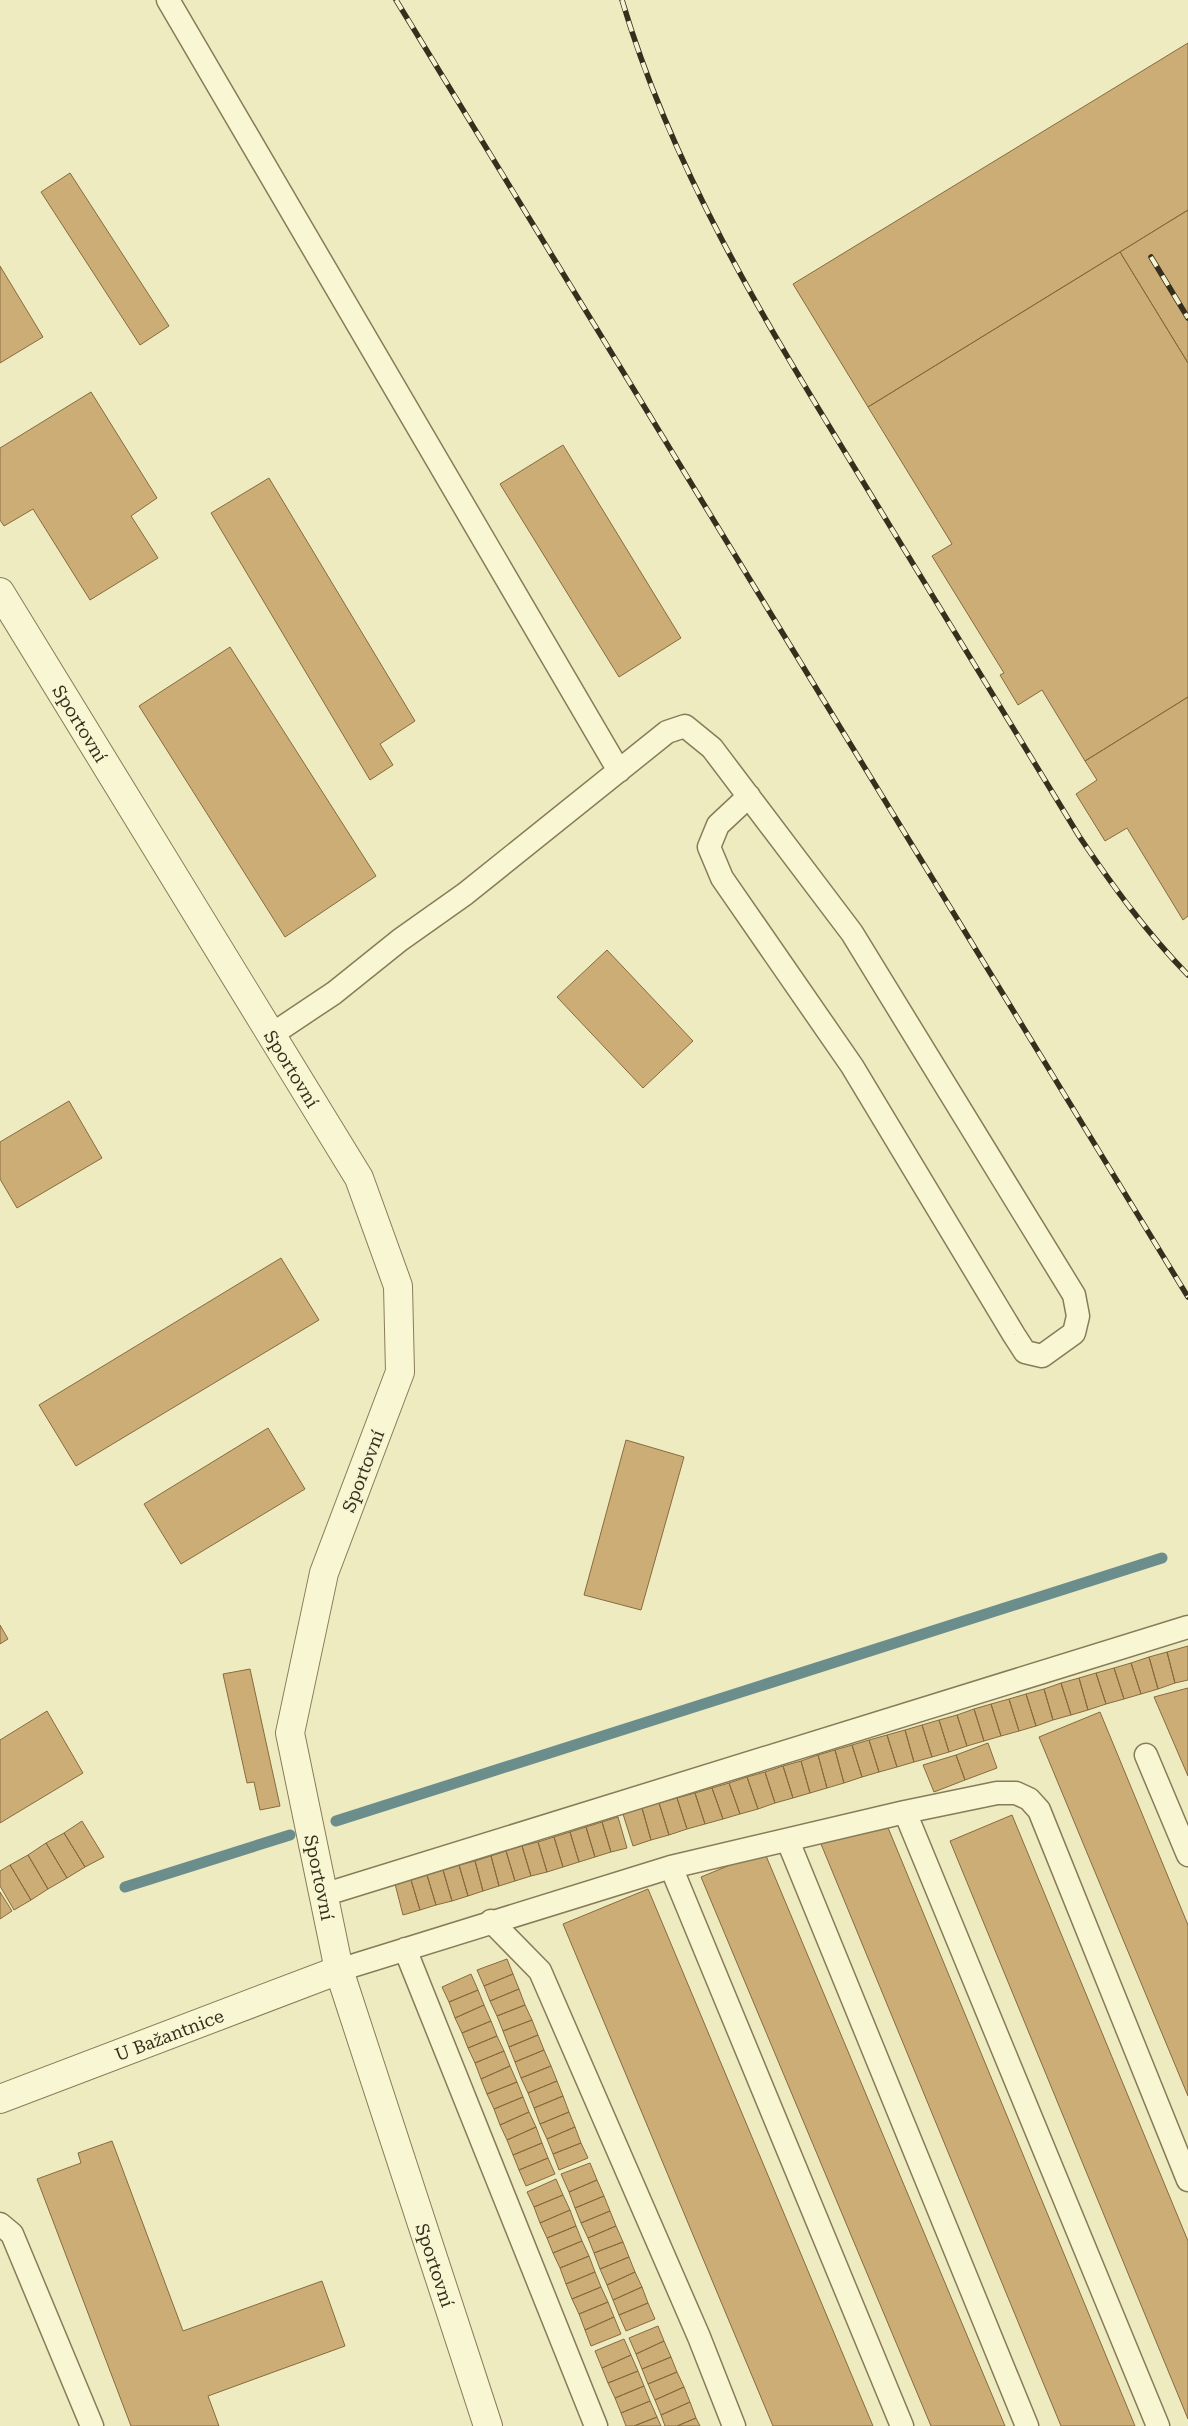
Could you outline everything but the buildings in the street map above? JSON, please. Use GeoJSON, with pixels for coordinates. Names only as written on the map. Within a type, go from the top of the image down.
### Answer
{"type":"FeatureCollection","features":[{"type":"Feature","properties":{"kind":"street","name":"Sportovní"},"geometry":{"type":"LineString","coordinates":[[0,592],[359,1178],[398,1286],[400,1372],[324,1573],[290,1733],[338,1970],[488,2426]]}},
{"type":"Feature","properties":{"kind":"street","name":"U Bažantnice"},"geometry":{"type":"LineString","coordinates":[[0,2099],[338,1970]]}},
{"type":"Feature","properties":{"kind":"lane"},"geometry":{"type":"LineString","coordinates":[[168,0],[619,770]]}},
{"type":"Feature","properties":{"kind":"lane"},"geometry":{"type":"LineString","coordinates":[[272,1035],[334,993],[400,940],[465,894],[667,732],[685,726],[712,748],[749,796],[852,933],[1074,1295],[1078,1316],[1074,1333],[1042,1356],[1025,1352],[852,1066],[722,878],[709,847],[718,825],[749,796]]}},
{"type":"Feature","properties":{"kind":"lane"},"geometry":{"type":"LineString","coordinates":[[323,1895],[1188,1626]]}},
{"type":"Feature","properties":{"kind":"lane"},"geometry":{"type":"LineString","coordinates":[[1146,1755],[1188,1855]]}},
{"type":"Feature","properties":{"kind":"lane"},"geometry":{"type":"LineString","coordinates":[[338,1970],[491,1921],[671,1867],[905,1812],[998,1793],[1016,1793],[1028,1799],[1039,1810],[1188,2180]]}},
{"type":"Feature","properties":{"kind":"lane"},"geometry":{"type":"LineString","coordinates":[[905,1812],[1158,2426]]}},
{"type":"Feature","properties":{"kind":"lane"},"geometry":{"type":"LineString","coordinates":[[788,1841],[1027,2426]]}},
{"type":"Feature","properties":{"kind":"lane"},"geometry":{"type":"LineString","coordinates":[[671,1867],[902,2426]]}},
{"type":"Feature","properties":{"kind":"lane"},"geometry":{"type":"LineString","coordinates":[[491,1921],[540,1972],[699,2337],[734,2426]]}},
{"type":"Feature","properties":{"kind":"lane"},"geometry":{"type":"LineString","coordinates":[[405,1949],[596,2426]]}},
{"type":"Feature","properties":{"kind":"lane"},"geometry":{"type":"LineString","coordinates":[[0,2224],[12,2234],[92,2426]]}},
{"type":"Feature","properties":{"kind":"waterway"},"geometry":{"type":"LineString","coordinates":[[336,1821],[1162,1558]]}},
{"type":"Feature","properties":{"kind":"waterway"},"geometry":{"type":"LineString","coordinates":[[125,1887],[290,1835]]}},
{"type":"Feature","properties":{"kind":"railway"},"geometry":{"type":"LineString","coordinates":[[396,0],[1188,1297]]}},
{"type":"Feature","properties":{"kind":"railway"},"geometry":{"type":"LineString","coordinates":[[622,0],[643,62],[693,183],[786,355],[1079,836],[1130,908],[1188,975]]}},
{"type":"Feature","properties":{"kind":"railway"},"geometry":{"type":"LineString","coordinates":[[1151,257],[1188,318]]}}]}
